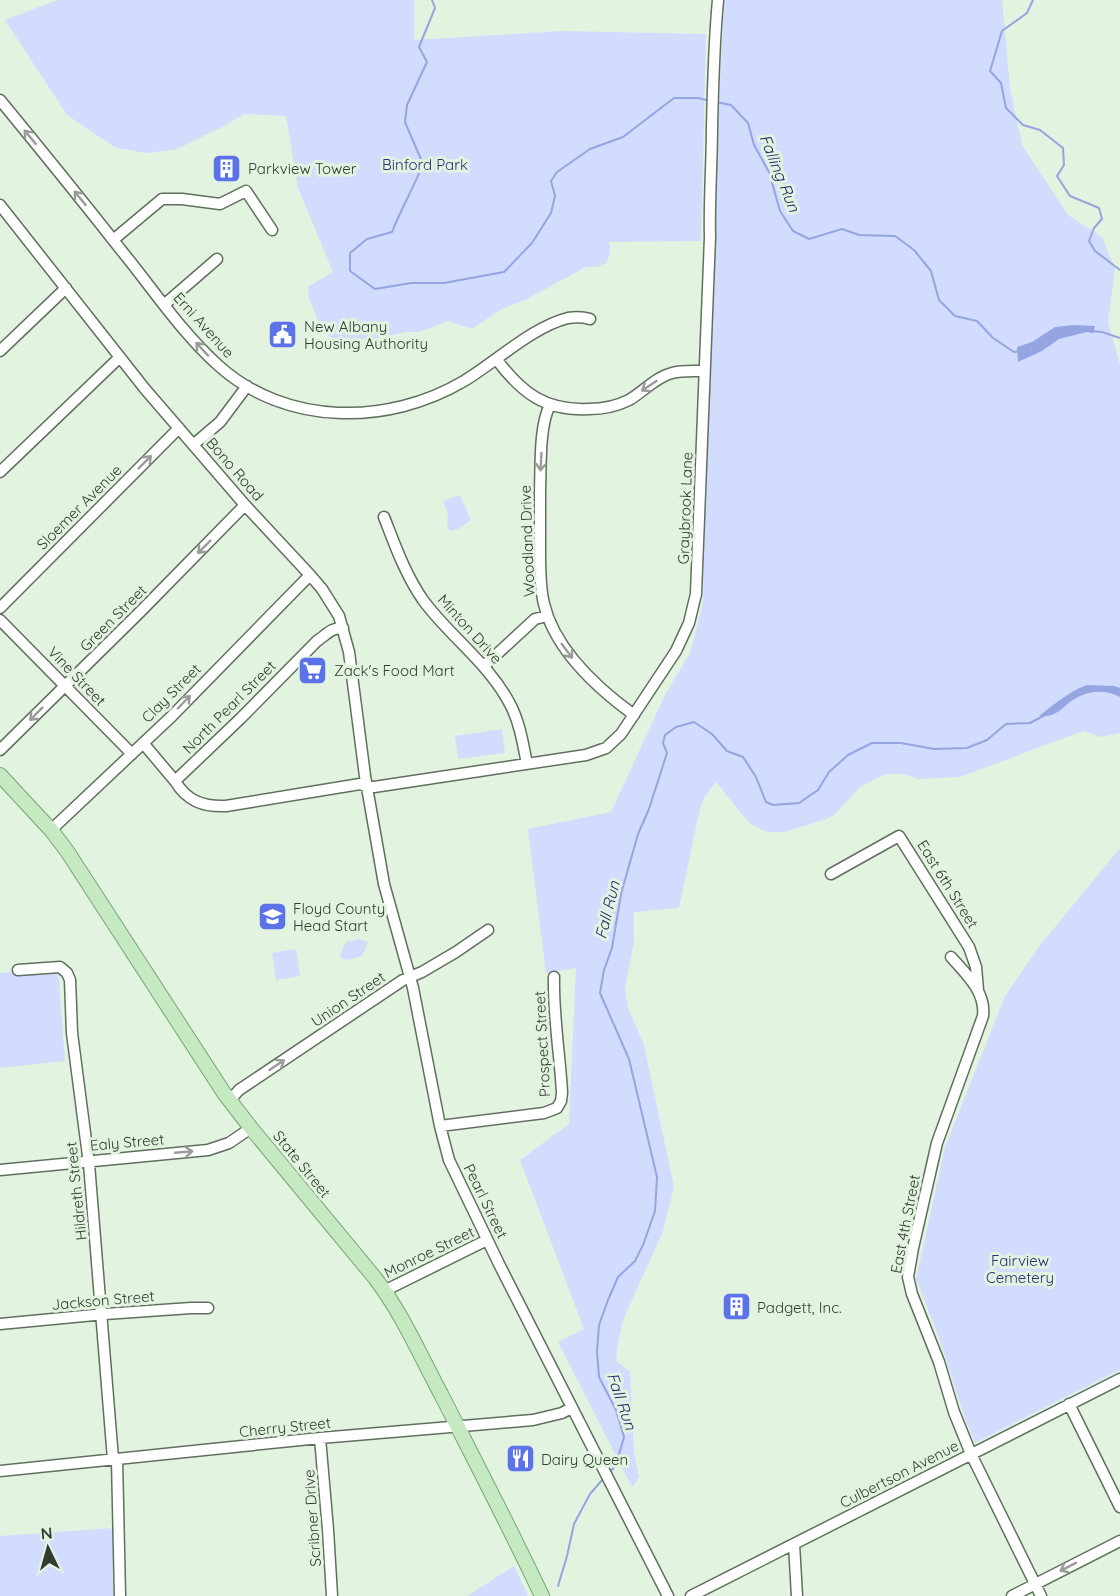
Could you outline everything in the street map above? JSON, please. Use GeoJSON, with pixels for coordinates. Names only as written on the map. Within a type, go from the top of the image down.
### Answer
{"type":"FeatureCollection","features":[{"type":"Feature","properties":{"kind":"main road","name":"State Street"},"geometry":{"type":"LineString","coordinates":[[0,775],[51,830],[74,862],[224,1093],[384,1291],[401,1318],[457,1426],[542,1596]]}},
{"type":"Feature","properties":{"kind":"street","name":"Graybrook Lane"},"geometry":{"type":"LineString","coordinates":[[175,781],[189,797],[201,804],[214,807],[360,784],[368,787],[573,758],[606,748],[621,734],[676,651],[693,609],[698,577],[712,112],[718,0]]}},
{"type":"Feature","properties":{"kind":"street","name":"Erni Avenue"},"geometry":{"type":"LineString","coordinates":[[0,100],[206,353],[225,371],[270,398],[298,408],[348,414],[400,408],[433,398],[471,377],[528,337],[562,320],[574,317],[590,319]]}},
{"type":"Feature","properties":{"kind":"street"},"geometry":{"type":"LineString","coordinates":[[113,240],[162,199],[220,204],[246,191],[272,230]]}},
{"type":"Feature","properties":{"kind":"street","name":"Bono Road"},"geometry":{"type":"LineString","coordinates":[[2,210],[193,445],[310,575],[336,610],[349,652],[368,787]]}},
{"type":"Feature","properties":{"kind":"street"},"geometry":{"type":"LineString","coordinates":[[165,304],[217,260]]}},
{"type":"Feature","properties":{"kind":"street"},"geometry":{"type":"LineString","coordinates":[[0,351],[66,288]]}},
{"type":"Feature","properties":{"kind":"street"},"geometry":{"type":"LineString","coordinates":[[0,472],[120,357]]}},
{"type":"Feature","properties":{"kind":"street"},"geometry":{"type":"LineString","coordinates":[[497,360],[532,396],[550,405],[570,410],[596,409],[630,399],[672,373],[704,372]]}},
{"type":"Feature","properties":{"kind":"street"},"geometry":{"type":"LineString","coordinates":[[193,445],[220,422],[247,386]]}},
{"type":"Feature","properties":{"kind":"street","name":"Woodland Drive"},"geometry":{"type":"LineString","coordinates":[[550,405],[544,419],[540,518],[541,589],[547,616],[558,638],[577,663],[609,696],[634,715]]}},
{"type":"Feature","properties":{"kind":"street","name":"Sloemer Avenue"},"geometry":{"type":"LineString","coordinates":[[0,608],[179,428]]}},
{"type":"Feature","properties":{"kind":"street","name":"Green Street"},"geometry":{"type":"LineString","coordinates":[[0,750],[245,505]]}},
{"type":"Feature","properties":{"kind":"street","name":"Minton Drive"},"geometry":{"type":"LineString","coordinates":[[384,516],[410,579],[422,597],[448,629],[484,666],[512,707],[523,740],[526,764]]}},
{"type":"Feature","properties":{"kind":"street","name":"Clay Street"},"geometry":{"type":"LineString","coordinates":[[51,830],[172,716],[310,575]]}},
{"type":"Feature","properties":{"kind":"street"},"geometry":{"type":"LineString","coordinates":[[484,666],[535,619],[547,616]]}},
{"type":"Feature","properties":{"kind":"street","name":"Vine Street"},"geometry":{"type":"LineString","coordinates":[[0,620],[132,754]]}},
{"type":"Feature","properties":{"kind":"street","name":"North Pearl Street"},"geometry":{"type":"LineString","coordinates":[[175,781],[317,640],[337,627],[343,627]]}},
{"type":"Feature","properties":{"kind":"street"},"geometry":{"type":"LineString","coordinates":[[142,743],[175,781]]}},
{"type":"Feature","properties":{"kind":"street","name":"Pearl Street"},"geometry":{"type":"LineString","coordinates":[[368,787],[384,884],[409,976],[449,1160],[487,1240],[668,1596]]}},
{"type":"Feature","properties":{"kind":"street","name":"East 6th Street"},"geometry":{"type":"LineString","coordinates":[[831,874],[899,836],[970,949],[976,967],[978,990]]}},
{"type":"Feature","properties":{"kind":"street","name":"Union Street"},"geometry":{"type":"LineString","coordinates":[[230,1100],[239,1090],[409,976],[422,972],[448,957],[488,930]]}},
{"type":"Feature","properties":{"kind":"street"},"geometry":{"type":"LineString","coordinates":[[951,957],[978,990]]}},
{"type":"Feature","properties":{"kind":"street","name":"Hildreth Street"},"geometry":{"type":"LineString","coordinates":[[18,969],[57,967],[65,970],[69,976],[72,1033],[89,1161],[115,1459],[120,1596]]}},
{"type":"Feature","properties":{"kind":"street","name":"Prospect Street"},"geometry":{"type":"LineString","coordinates":[[440,1126],[544,1113],[557,1108],[562,1093],[553,994],[554,977]]}},
{"type":"Feature","properties":{"kind":"street","name":"East 4th Street"},"geometry":{"type":"LineString","coordinates":[[978,990],[983,1004],[983,1017],[937,1143],[908,1277],[912,1294],[939,1362],[954,1412],[971,1454],[1041,1596]]}},
{"type":"Feature","properties":{"kind":"street","name":"Ealy Street"},"geometry":{"type":"LineString","coordinates":[[0,1170],[208,1150],[229,1143],[251,1128]]}},
{"type":"Feature","properties":{"kind":"street","name":"Monroe Street"},"geometry":{"type":"LineString","coordinates":[[384,1291],[487,1240]]}},
{"type":"Feature","properties":{"kind":"street","name":"Jackson Street"},"geometry":{"type":"LineString","coordinates":[[0,1324],[102,1314],[208,1308]]}},
{"type":"Feature","properties":{"kind":"street","name":"Culbertson Avenue"},"geometry":{"type":"LineString","coordinates":[[692,1596],[1120,1379]]}},
{"type":"Feature","properties":{"kind":"street"},"geometry":{"type":"LineString","coordinates":[[1069,1404],[1120,1507]]}},
{"type":"Feature","properties":{"kind":"street","name":"Cherry Street"},"geometry":{"type":"LineString","coordinates":[[0,1471],[320,1438],[547,1418],[572,1408]]}},
{"type":"Feature","properties":{"kind":"street","name":"Scribner Drive"},"geometry":{"type":"LineString","coordinates":[[320,1438],[332,1596]]}},
{"type":"Feature","properties":{"kind":"street"},"geometry":{"type":"LineString","coordinates":[[1012,1596],[1120,1541]]}},
{"type":"Feature","properties":{"kind":"street"},"geometry":{"type":"LineString","coordinates":[[794,1544],[797,1596]]}},
{"type":"Feature","properties":{"kind":"green space","name":"Binford Park"},"geometry":{"type":"Polygon","coordinates":[[[57,0],[414,0],[414,40],[563,31],[706,34],[701,241],[609,242],[610,254],[605,264],[586,267],[525,300],[500,310],[472,329],[449,321],[419,332],[406,332],[375,339],[340,340],[330,337],[322,330],[308,296],[309,286],[333,272],[298,188],[286,116],[244,114],[177,149],[147,153],[116,148],[67,115],[5,20],[57,0]]]}},
{"type":"Feature","properties":{"kind":"green space"},"geometry":{"type":"Polygon","coordinates":[[[724,0],[1002,0],[1010,88],[1022,145],[1068,215],[1102,237],[1115,268],[1108,322],[1120,365],[1120,733],[1101,737],[1083,731],[960,777],[919,779],[902,774],[886,774],[860,787],[835,814],[784,832],[767,832],[752,825],[716,782],[705,796],[700,808],[679,908],[634,912],[634,942],[625,988],[628,1008],[644,1045],[674,1187],[663,1231],[623,1320],[617,1349],[616,1361],[630,1371],[634,1453],[639,1476],[632,1487],[558,1342],[584,1329],[520,1160],[569,1124],[576,968],[546,973],[528,829],[611,812],[665,695],[690,653],[703,603],[710,304],[724,0]]]}},
{"type":"Feature","properties":{"kind":"green space"},"geometry":{"type":"Polygon","coordinates":[[[460,495],[471,520],[458,529],[450,531],[447,526],[448,514],[443,501],[460,495]]]}},
{"type":"Feature","properties":{"kind":"green space"},"geometry":{"type":"Polygon","coordinates":[[[502,729],[505,753],[458,759],[455,736],[502,729]]]}},
{"type":"Feature","properties":{"kind":"green space","name":"Fairview Cemetery"},"geometry":{"type":"Polygon","coordinates":[[[1120,848],[1120,1370],[975,1443],[916,1279],[945,1147],[1005,996],[1041,944],[1120,848]]]}},
{"type":"Feature","properties":{"kind":"green space"},"geometry":{"type":"Polygon","coordinates":[[[358,939],[368,942],[362,956],[348,960],[342,959],[340,955],[346,942],[358,939]]]}},
{"type":"Feature","properties":{"kind":"green space"},"geometry":{"type":"Polygon","coordinates":[[[296,949],[300,976],[276,980],[272,953],[296,949]]]}},
{"type":"Feature","properties":{"kind":"green space"},"geometry":{"type":"Polygon","coordinates":[[[58,968],[65,1061],[0,1068],[0,973],[58,968]]]}},
{"type":"Feature","properties":{"kind":"green space"},"geometry":{"type":"Polygon","coordinates":[[[115,1528],[115,1596],[0,1596],[0,1536],[115,1528]]]}},
{"type":"Feature","properties":{"kind":"green space"},"geometry":{"type":"Polygon","coordinates":[[[514,1566],[528,1596],[467,1596],[514,1566]]]}},
{"type":"Feature","properties":{"kind":"water"},"geometry":{"type":"Polygon","coordinates":[[[1095,326],[1093,333],[1087,332],[1059,339],[1042,351],[1018,362],[1017,347],[1032,342],[1055,327],[1095,326]]]}},
{"type":"Feature","properties":{"kind":"water"},"geometry":{"type":"Polygon","coordinates":[[[1087,685],[1120,688],[1120,697],[1107,692],[1088,693],[1076,698],[1054,714],[1039,716],[1068,695],[1087,685]]]}},
{"type":"Feature","properties":{"kind":"waterway","name":"Falling Run"},"geometry":{"type":"LineString","coordinates":[[432,0],[435,8],[419,47],[427,62],[407,105],[405,122],[423,164],[392,232],[367,239],[350,253],[350,271],[375,289],[411,283],[444,283],[504,272],[532,243],[551,213],[555,196],[551,181],[557,172],[590,149],[623,137],[674,98],[698,98],[710,101]]}},
{"type":"Feature","properties":{"kind":"waterway","name":"Fall Run"},"geometry":{"type":"LineString","coordinates":[[1033,0],[1027,13],[1002,31],[990,71],[1001,83],[1006,108],[1023,125],[1040,130],[1063,148],[1064,165],[1057,176],[1070,196],[1099,208],[1102,219],[1094,228],[1089,241],[1095,251],[1120,270]]}},
{"type":"Feature","properties":{"kind":"waterway","name":"Falling Run"},"geometry":{"type":"LineString","coordinates":[[716,102],[731,105],[748,123],[754,145],[769,172],[780,211],[793,231],[809,239],[842,229],[859,235],[895,236],[914,250],[931,271],[939,300],[955,316],[977,321],[993,338],[1014,352],[1020,351]]}},
{"type":"Feature","properties":{"kind":"waterway","name":"Falling Run"},"geometry":{"type":"LineString","coordinates":[[1091,331],[1120,338]]}},
{"type":"Feature","properties":{"kind":"waterway","name":"Fall Run"},"geometry":{"type":"LineString","coordinates":[[609,1473],[616,1465],[624,1437],[616,1410],[599,1377],[597,1352],[599,1325],[618,1277],[635,1261],[643,1245],[655,1211],[657,1177],[629,1059],[600,993],[604,970],[612,948],[621,894],[638,834],[649,809],[667,753],[663,743],[665,735],[676,727],[694,722],[712,734],[727,751],[743,757],[756,777],[766,802],[773,805],[799,803],[818,790],[829,772],[848,755],[872,743],[901,743],[934,749],[967,748],[987,740],[1006,724],[1030,723],[1047,714]]}},
{"type":"Feature","properties":{"kind":"waterway","name":"Fall Run"},"geometry":{"type":"LineString","coordinates":[[558,1586],[574,1524],[590,1494],[603,1479]]}},
{"type":"Feature","properties":{"kind":"place","name":"Parkview Tower"},"geometry":{"type":"Point","coordinates":[227,168]}},
{"type":"Feature","properties":{"kind":"place","name":"New Albany Housing Authority"},"geometry":{"type":"Point","coordinates":[283,335]}},
{"type":"Feature","properties":{"kind":"place","name":"Zack's Food Mart"},"geometry":{"type":"Point","coordinates":[313,670]}},
{"type":"Feature","properties":{"kind":"place","name":"Floyd County Head Start"},"geometry":{"type":"Point","coordinates":[272,917]}},
{"type":"Feature","properties":{"kind":"place","name":"Padgett, Inc."},"geometry":{"type":"Point","coordinates":[736,1307]}},
{"type":"Feature","properties":{"kind":"place","name":"Dairy Queen"},"geometry":{"type":"Point","coordinates":[520,1459]}}]}
